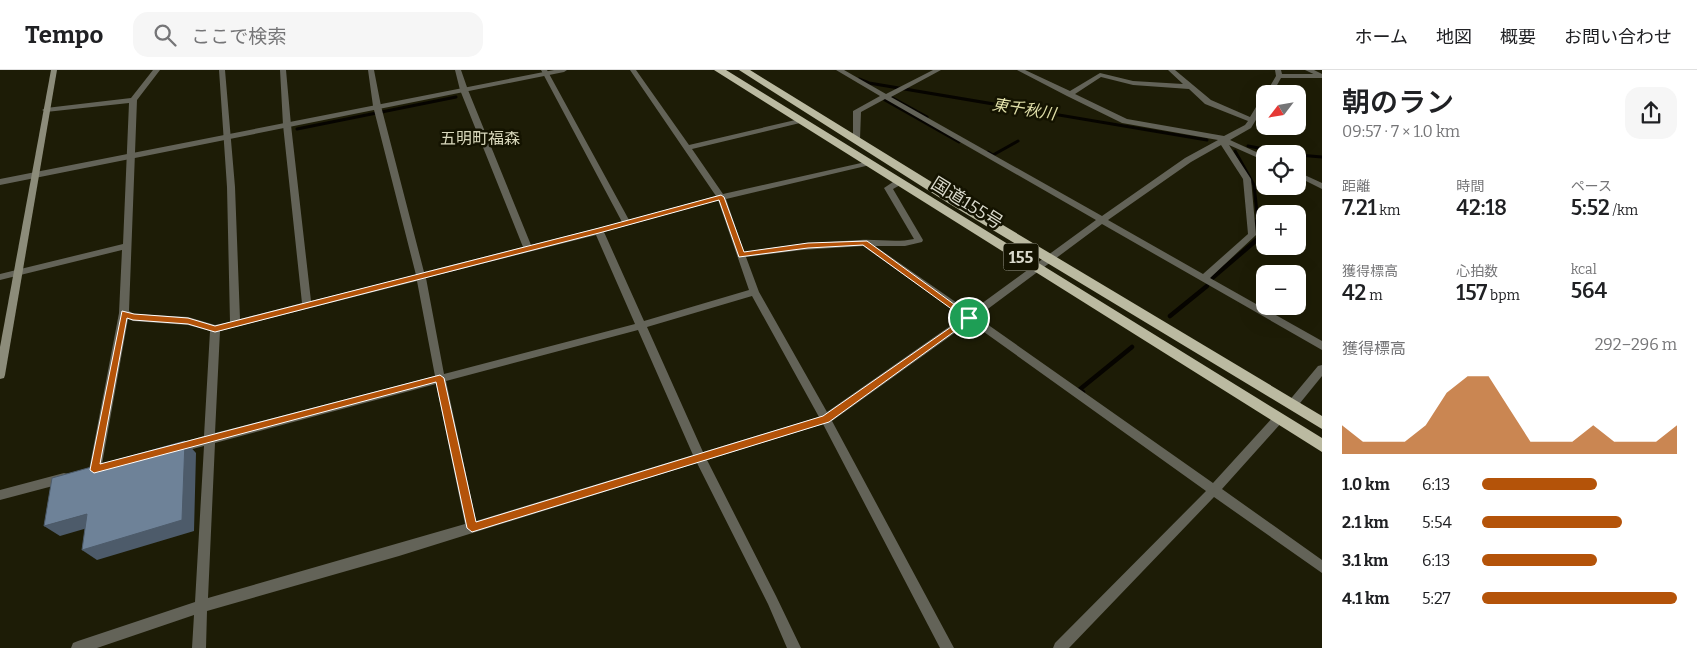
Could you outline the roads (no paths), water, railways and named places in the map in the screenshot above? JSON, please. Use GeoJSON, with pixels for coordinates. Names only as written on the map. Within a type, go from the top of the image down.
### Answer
{"type":"FeatureCollection","features":[{"type":"Feature","properties":{"kind":"highway","name":"国道155号"},"geometry":{"type":"LineString","coordinates":[[719,70],[1322,446]]}},
{"type":"Feature","properties":{"kind":"highway","name":"国道155号"},"geometry":{"type":"LineString","coordinates":[[744,70],[1322,423]]}},
{"type":"Feature","properties":{"kind":"main road"},"geometry":{"type":"LineString","coordinates":[[0,375],[2,351],[54,70]]}},
{"type":"Feature","properties":{"kind":"street"},"geometry":{"type":"LineString","coordinates":[[0,495],[89,471],[124,313],[130,157],[133,143],[133,100],[157,70]]}},
{"type":"Feature","properties":{"kind":"street"},"geometry":{"type":"LineString","coordinates":[[222,70],[228,137],[235,324]]}},
{"type":"Feature","properties":{"kind":"street"},"geometry":{"type":"LineString","coordinates":[[282,70],[306,306]]}},
{"type":"Feature","properties":{"kind":"street"},"geometry":{"type":"LineString","coordinates":[[370,70],[377,106],[421,277],[472,528]]}},
{"type":"Feature","properties":{"kind":"street"},"geometry":{"type":"LineString","coordinates":[[458,70],[464,90],[528,249]]}},
{"type":"Feature","properties":{"kind":"street"},"geometry":{"type":"LineString","coordinates":[[0,182],[464,90],[545,72],[564,70]]}},
{"type":"Feature","properties":{"kind":"street"},"geometry":{"type":"LineString","coordinates":[[633,70],[721,197],[754,292],[826,419],[947,648]]}},
{"type":"Feature","properties":{"kind":"street"},"geometry":{"type":"LineString","coordinates":[[839,70],[1322,346]]}},
{"type":"Feature","properties":{"kind":"street"},"geometry":{"type":"LineString","coordinates":[[856,139],[857,111],[938,70]]}},
{"type":"Feature","properties":{"kind":"street"},"geometry":{"type":"LineString","coordinates":[[1020,70],[1125,121],[1225,140],[1256,155]]}},
{"type":"Feature","properties":{"kind":"street"},"geometry":{"type":"LineString","coordinates":[[1171,70],[1208,102],[1252,120]]}},
{"type":"Feature","properties":{"kind":"street"},"geometry":{"type":"LineString","coordinates":[[1308,70],[1322,76]]}},
{"type":"Feature","properties":{"kind":"street"},"geometry":{"type":"LineString","coordinates":[[545,72],[627,223]]}},
{"type":"Feature","properties":{"kind":"street"},"geometry":{"type":"LineString","coordinates":[[1273,85],[1279,73],[1322,76]]}},
{"type":"Feature","properties":{"kind":"street"},"geometry":{"type":"LineString","coordinates":[[1069,95],[1100,75],[1133,82],[1191,88]]}},
{"type":"Feature","properties":{"kind":"street"},"geometry":{"type":"LineString","coordinates":[[46,110],[133,100]]}},
{"type":"Feature","properties":{"kind":"street"},"geometry":{"type":"LineString","coordinates":[[78,648],[201,607],[472,528],[826,419],[1188,160],[1248,126],[1256,114]]}},
{"type":"Feature","properties":{"kind":"street"},"geometry":{"type":"LineString","coordinates":[[688,148],[801,120]]}},
{"type":"Feature","properties":{"kind":"street"},"geometry":{"type":"LineString","coordinates":[[1204,278],[1252,235],[1246,179],[1225,140]]}},
{"type":"Feature","properties":{"kind":"street"},"geometry":{"type":"LineString","coordinates":[[124,313],[133,317],[188,321],[215,329],[599,231],[721,197],[870,164]]}},
{"type":"Feature","properties":{"kind":"street"},"geometry":{"type":"LineString","coordinates":[[1306,178],[1322,186]]}},
{"type":"Feature","properties":{"kind":"street"},"geometry":{"type":"LineString","coordinates":[[742,255],[808,246],[865,243],[909,244],[919,240],[888,188],[899,182]]}},
{"type":"Feature","properties":{"kind":"street"},"geometry":{"type":"LineString","coordinates":[[599,231],[700,458],[772,600],[794,648]]}},
{"type":"Feature","properties":{"kind":"street"},"geometry":{"type":"LineString","coordinates":[[865,243],[1322,567]]}},
{"type":"Feature","properties":{"kind":"street"},"geometry":{"type":"LineString","coordinates":[[0,276],[128,246]]}},
{"type":"Feature","properties":{"kind":"street"},"geometry":{"type":"LineString","coordinates":[[171,450],[642,325],[754,292]]}},
{"type":"Feature","properties":{"kind":"street"},"geometry":{"type":"LineString","coordinates":[[199,648],[215,329]]}},
{"type":"Feature","properties":{"kind":"street"},"geometry":{"type":"LineString","coordinates":[[1292,405],[1322,369]]}},
{"type":"Feature","properties":{"kind":"street"},"geometry":{"type":"LineString","coordinates":[[1060,648],[1213,491],[1278,419]]}},
{"type":"Feature","properties":{"kind":"waterway","name":"東千秋川"},"geometry":{"type":"LineString","coordinates":[[859,79],[869,83],[1207,140]]}},
{"type":"Feature","properties":{"kind":"waterway"},"geometry":{"type":"LineString","coordinates":[[889,96],[927,117]]}},
{"type":"Feature","properties":{"kind":"waterway"},"geometry":{"type":"LineString","coordinates":[[297,129],[456,97]]}},
{"type":"Feature","properties":{"kind":"waterway"},"geometry":{"type":"LineString","coordinates":[[885,100],[959,142]]}},
{"type":"Feature","properties":{"kind":"waterway"},"geometry":{"type":"LineString","coordinates":[[988,152],[993,155],[1018,141]]}},
{"type":"Feature","properties":{"kind":"waterway","name":"東千秋川"},"geometry":{"type":"LineString","coordinates":[[1248,146],[1256,147]]}},
{"type":"Feature","properties":{"kind":"waterway"},"geometry":{"type":"LineString","coordinates":[[1235,151],[1254,185],[1256,205]]}},
{"type":"Feature","properties":{"kind":"waterway","name":"東千秋川"},"geometry":{"type":"LineString","coordinates":[[1306,156],[1322,157]]}},
{"type":"Feature","properties":{"kind":"waterway"},"geometry":{"type":"LineString","coordinates":[[1211,279],[1256,241]]}},
{"type":"Feature","properties":{"kind":"waterway"},"geometry":{"type":"LineString","coordinates":[[1170,316],[1207,286]]}},
{"type":"Feature","properties":{"kind":"waterway"},"geometry":{"type":"LineString","coordinates":[[1083,392],[1079,390],[1132,347]]}},
{"type":"Feature","properties":{"kind":"district","name":"五明町福森"},"geometry":{"type":"Point","coordinates":[480,138]}}]}
